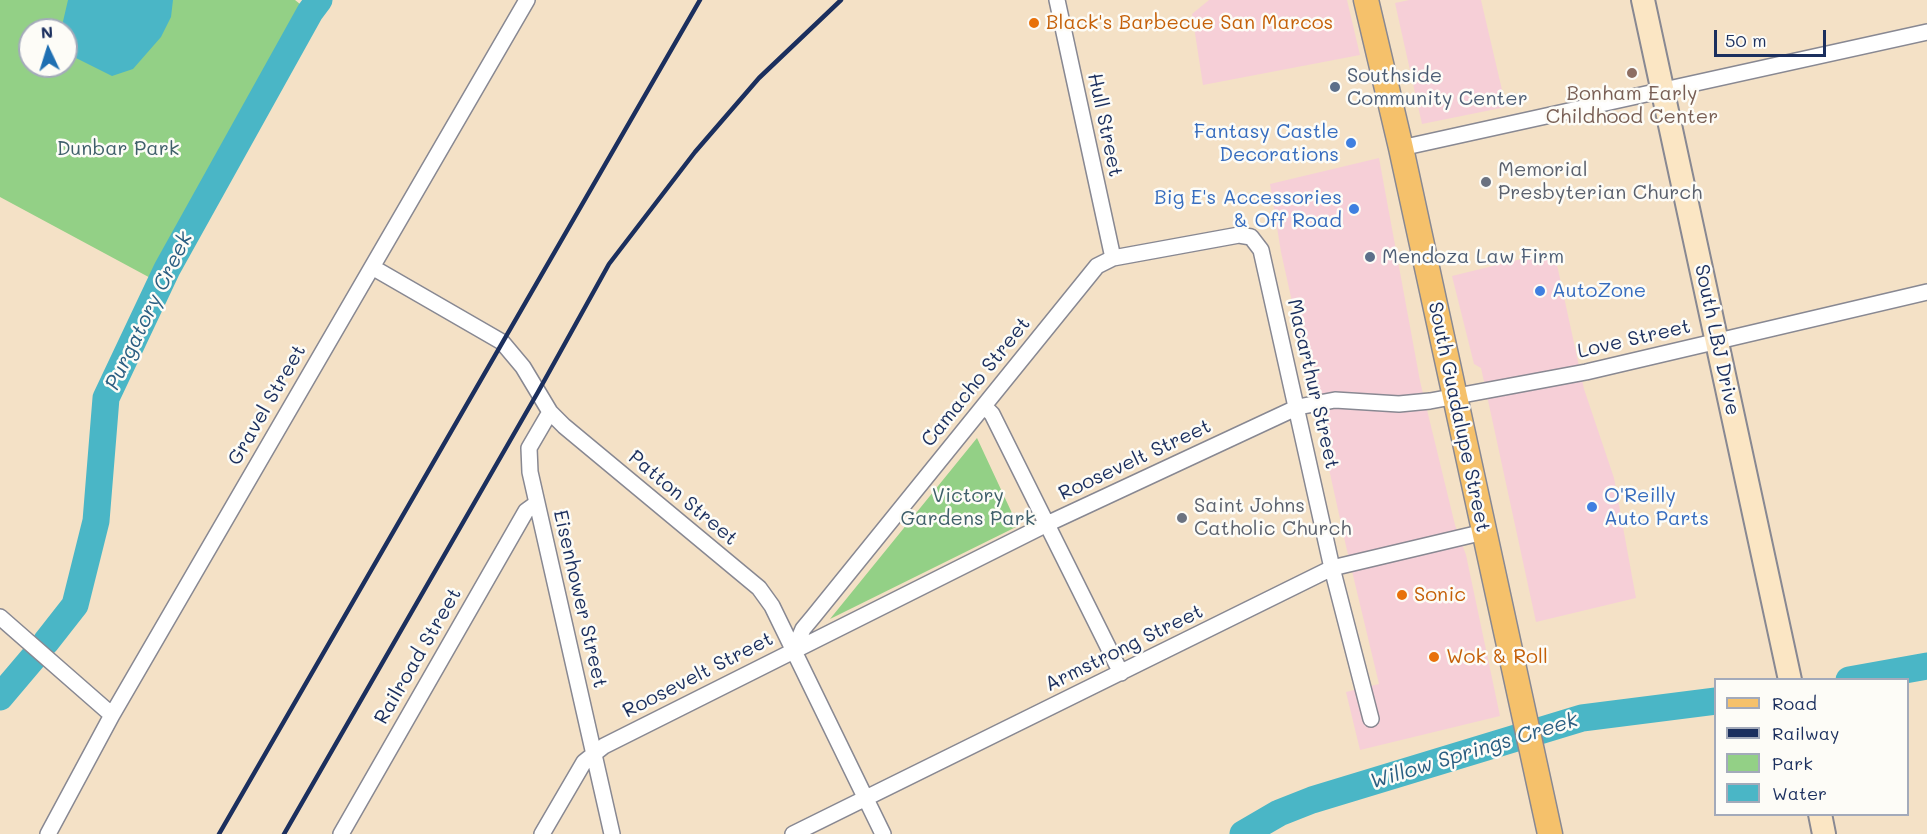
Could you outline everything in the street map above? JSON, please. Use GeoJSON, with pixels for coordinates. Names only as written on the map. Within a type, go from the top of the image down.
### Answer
{"type":"FeatureCollection","features":[{"type":"Feature","properties":{"kind":"main road","name":"South Guadalupe Street"},"geometry":{"type":"LineString","coordinates":[[1366,0],[1401,148],[1550,834]]}},
{"type":"Feature","properties":{"kind":"street","name":"Gravel Street"},"geometry":{"type":"LineString","coordinates":[[48,834],[112,715],[527,0]]}},
{"type":"Feature","properties":{"kind":"street","name":"Hull Street"},"geometry":{"type":"LineString","coordinates":[[1057,0],[1113,258]]}},
{"type":"Feature","properties":{"kind":"street","name":"South LBJ Drive"},"geometry":{"type":"LineString","coordinates":[[1643,0],[1790,678]]}},
{"type":"Feature","properties":{"kind":"street"},"geometry":{"type":"LineString","coordinates":[[1401,148],[1927,32]]}},
{"type":"Feature","properties":{"kind":"street","name":"Camacho Street"},"geometry":{"type":"LineString","coordinates":[[794,650],[808,623],[1097,266],[1113,258],[1226,237],[1251,237]]}},
{"type":"Feature","properties":{"kind":"street","name":"Macarthur Street"},"geometry":{"type":"LineString","coordinates":[[1251,237],[1261,250],[1298,407],[1332,568],[1371,719]]}},
{"type":"Feature","properties":{"kind":"street","name":"Patton Street"},"geometry":{"type":"LineString","coordinates":[[372,267],[502,342],[523,367],[550,412],[759,588],[772,606],[883,834]]}},
{"type":"Feature","properties":{"kind":"street","name":"Love Street"},"geometry":{"type":"LineString","coordinates":[[1454,397],[1586,372],[1927,292]]}},
{"type":"Feature","properties":{"kind":"street","name":"Roosevelt Street"},"geometry":{"type":"LineString","coordinates":[[593,753],[1047,524],[1298,407],[1335,400],[1399,404],[1454,397]]}},
{"type":"Feature","properties":{"kind":"street"},"geometry":{"type":"LineString","coordinates":[[984,406],[992,414],[1121,673]]}},
{"type":"Feature","properties":{"kind":"street","name":"Eisenhower Street"},"geometry":{"type":"LineString","coordinates":[[550,412],[529,448],[530,472],[612,834]]}},
{"type":"Feature","properties":{"kind":"street","name":"Railroad Street"},"geometry":{"type":"LineString","coordinates":[[341,834],[526,511],[537,503]]}},
{"type":"Feature","properties":{"kind":"street","name":"Armstrong Street"},"geometry":{"type":"LineString","coordinates":[[793,834],[1332,568],[1484,532]]}},
{"type":"Feature","properties":{"kind":"street"},"geometry":{"type":"LineString","coordinates":[[0,617],[112,715]]}},
{"type":"Feature","properties":{"kind":"street"},"geometry":{"type":"LineString","coordinates":[[542,834],[584,762],[593,753]]}},
{"type":"Feature","properties":{"kind":"street"},"geometry":{"type":"LineString","coordinates":[[1820,816],[1824,834]]}},
{"type":"Feature","properties":{"kind":"shaded area"},"geometry":{"type":"Polygon","coordinates":[[[1209,0],[1347,0],[1360,55],[1203,85],[1192,14],[1209,0]]]}},
{"type":"Feature","properties":{"kind":"shaded area"},"geometry":{"type":"Polygon","coordinates":[[[1409,0],[1481,0],[1506,107],[1422,124],[1395,3],[1409,0]]]}},
{"type":"Feature","properties":{"kind":"shaded area"},"geometry":{"type":"Polygon","coordinates":[[[1379,158],[1420,381],[1455,525],[1466,555],[1500,716],[1360,750],[1346,692],[1379,684],[1281,252],[1270,184],[1379,158]]]}},
{"type":"Feature","properties":{"kind":"shaded area"},"geometry":{"type":"Polygon","coordinates":[[[1554,251],[1584,389],[1614,478],[1636,598],[1536,622],[1481,368],[1474,364],[1452,276],[1554,251]]]}},
{"type":"Feature","properties":{"kind":"green space","name":"Dunbar Park"},"geometry":{"type":"Polygon","coordinates":[[[0,0],[295,0],[310,12],[156,281],[0,197],[0,0]]]}},
{"type":"Feature","properties":{"kind":"green space","name":"Victory Gardens Park"},"geometry":{"type":"Polygon","coordinates":[[[977,438],[1018,526],[830,619],[977,438]]]}},
{"type":"Feature","properties":{"kind":"water"},"geometry":{"type":"Polygon","coordinates":[[[68,0],[173,0],[171,17],[161,37],[133,69],[112,76],[78,59],[78,18],[64,18],[68,0]]]}},
{"type":"Feature","properties":{"kind":"waterway","name":"Purgatory Creek"},"geometry":{"type":"LineString","coordinates":[[46,642],[75,605],[96,521],[106,398],[167,269],[310,12],[319,0]]}},
{"type":"Feature","properties":{"kind":"waterway","name":"Purgatory Creek"},"geometry":{"type":"LineString","coordinates":[[0,697],[33,658]]}},
{"type":"Feature","properties":{"kind":"waterway","name":"Willow Springs Creek"},"geometry":{"type":"LineString","coordinates":[[1860,678],[1927,666]]}},
{"type":"Feature","properties":{"kind":"waterway","name":"Willow Springs Creek"},"geometry":{"type":"LineString","coordinates":[[1243,834],[1279,813],[1312,800],[1582,718],[1714,701]]}},
{"type":"Feature","properties":{"kind":"railway"},"geometry":{"type":"LineString","coordinates":[[219,834],[700,0]]}},
{"type":"Feature","properties":{"kind":"railway"},"geometry":{"type":"LineString","coordinates":[[284,834],[609,264],[695,152],[759,78],[841,0]]}},
{"type":"Feature","properties":{"kind":"place","name":"Black's Barbecue San Marcos"},"geometry":{"type":"Point","coordinates":[1034,23]}},
{"type":"Feature","properties":{"kind":"place","name":"Bonham Early Childhood Center"},"geometry":{"type":"Point","coordinates":[1632,73]}},
{"type":"Feature","properties":{"kind":"place","name":"Southside Community Center"},"geometry":{"type":"Point","coordinates":[1335,87]}},
{"type":"Feature","properties":{"kind":"place","name":"Fantasy Castle Decorations"},"geometry":{"type":"Point","coordinates":[1351,143]}},
{"type":"Feature","properties":{"kind":"place","name":"Memorial Presbyterian Church"},"geometry":{"type":"Point","coordinates":[1486,182]}},
{"type":"Feature","properties":{"kind":"place","name":"Big E's Accessories & Off Road"},"geometry":{"type":"Point","coordinates":[1354,209]}},
{"type":"Feature","properties":{"kind":"place","name":"Mendoza Law Firm"},"geometry":{"type":"Point","coordinates":[1370,257]}},
{"type":"Feature","properties":{"kind":"place","name":"AutoZone"},"geometry":{"type":"Point","coordinates":[1540,291]}},
{"type":"Feature","properties":{"kind":"place","name":"O'Reilly Auto Parts"},"geometry":{"type":"Point","coordinates":[1592,507]}},
{"type":"Feature","properties":{"kind":"place","name":"Saint Johns Catholic Church"},"geometry":{"type":"Point","coordinates":[1182,518]}},
{"type":"Feature","properties":{"kind":"place","name":"Sonic"},"geometry":{"type":"Point","coordinates":[1402,595]}},
{"type":"Feature","properties":{"kind":"place","name":"Wok & Roll"},"geometry":{"type":"Point","coordinates":[1434,657]}}]}
